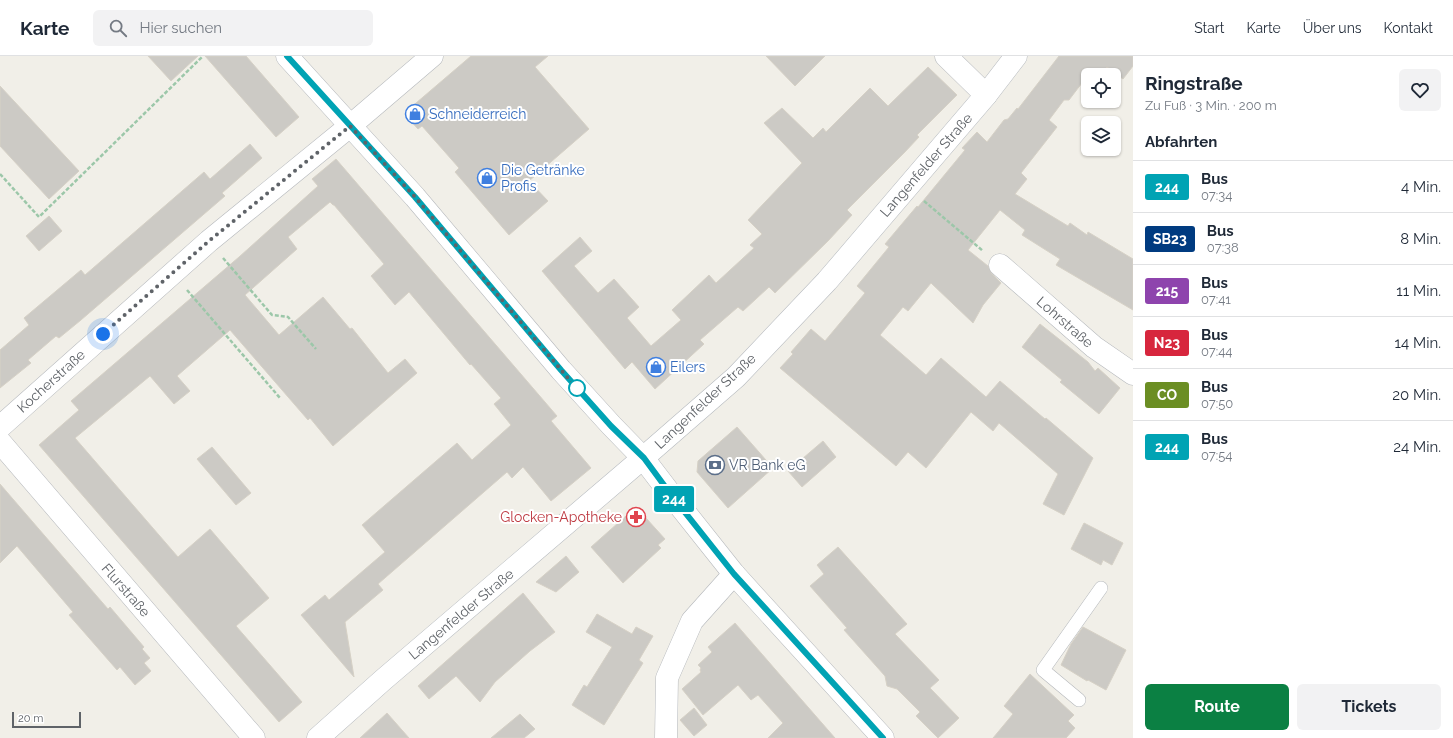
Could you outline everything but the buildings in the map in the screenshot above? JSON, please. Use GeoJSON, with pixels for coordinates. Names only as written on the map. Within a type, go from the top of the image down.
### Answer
{"type":"FeatureCollection","features":[{"type":"Feature","properties":{"kind":"street"},"geometry":{"type":"LineString","coordinates":[[287,56],[415,197],[561,370],[611,426],[644,458],[734,574],[884,738]]}},
{"type":"Feature","properties":{"kind":"street","name":"Kocherstraße"},"geometry":{"type":"LineString","coordinates":[[0,427],[209,241],[350,126],[432,56]]}},
{"type":"Feature","properties":{"kind":"street"},"geometry":{"type":"LineString","coordinates":[[946,56],[986,95]]}},
{"type":"Feature","properties":{"kind":"street","name":"Langenfelder Straße"},"geometry":{"type":"LineString","coordinates":[[318,738],[383,680],[644,458],[736,377],[827,281],[986,95],[1016,56]]}},
{"type":"Feature","properties":{"kind":"street","name":"Lohrstraße"},"geometry":{"type":"LineString","coordinates":[[1000,265],[1094,347],[1133,374]]}},
{"type":"Feature","properties":{"kind":"street","name":"Flurstraße"},"geometry":{"type":"LineString","coordinates":[[0,442],[254,738]]}},
{"type":"Feature","properties":{"kind":"street"},"geometry":{"type":"LineString","coordinates":[[666,738],[667,678],[692,622],[734,574]]}},
{"type":"Feature","properties":{"kind":"lane"},"geometry":{"type":"LineString","coordinates":[[1079,700],[1043,670],[1101,588]]}},
{"type":"Feature","properties":{"kind":"path"},"geometry":{"type":"LineString","coordinates":[[0,174],[39,217],[203,56]]}},
{"type":"Feature","properties":{"kind":"path"},"geometry":{"type":"LineString","coordinates":[[921,199],[1000,265]]}},
{"type":"Feature","properties":{"kind":"path"},"geometry":{"type":"LineString","coordinates":[[209,241],[272,315],[288,317],[316,349]]}},
{"type":"Feature","properties":{"kind":"path"},"geometry":{"type":"LineString","coordinates":[[172,273],[280,398]]}},
{"type":"Feature","properties":{"kind":"bus line","name":"244"},"geometry":{"type":"LineString","coordinates":[[287,56],[415,197],[561,370],[611,426],[644,458],[734,574],[883,738]]}},
{"type":"Feature","properties":{"kind":"place","name":"Schneiderreich"},"geometry":{"type":"Point","coordinates":[415,114]}},
{"type":"Feature","properties":{"kind":"place","name":"Die Getränke Profis"},"geometry":{"type":"Point","coordinates":[487,178]}},
{"type":"Feature","properties":{"kind":"place","name":"Eilers"},"geometry":{"type":"Point","coordinates":[656,367]}},
{"type":"Feature","properties":{"kind":"place","name":"VR Bank eG"},"geometry":{"type":"Point","coordinates":[715,465]}},
{"type":"Feature","properties":{"kind":"place","name":"Glocken-Apotheke"},"geometry":{"type":"Point","coordinates":[636,517]}},
{"type":"Feature","properties":{"kind":"route"},"geometry":{"type":"LineString","coordinates":[[103,334],[209,241],[350,126],[415,197],[578,390],[577,388]]}}]}
